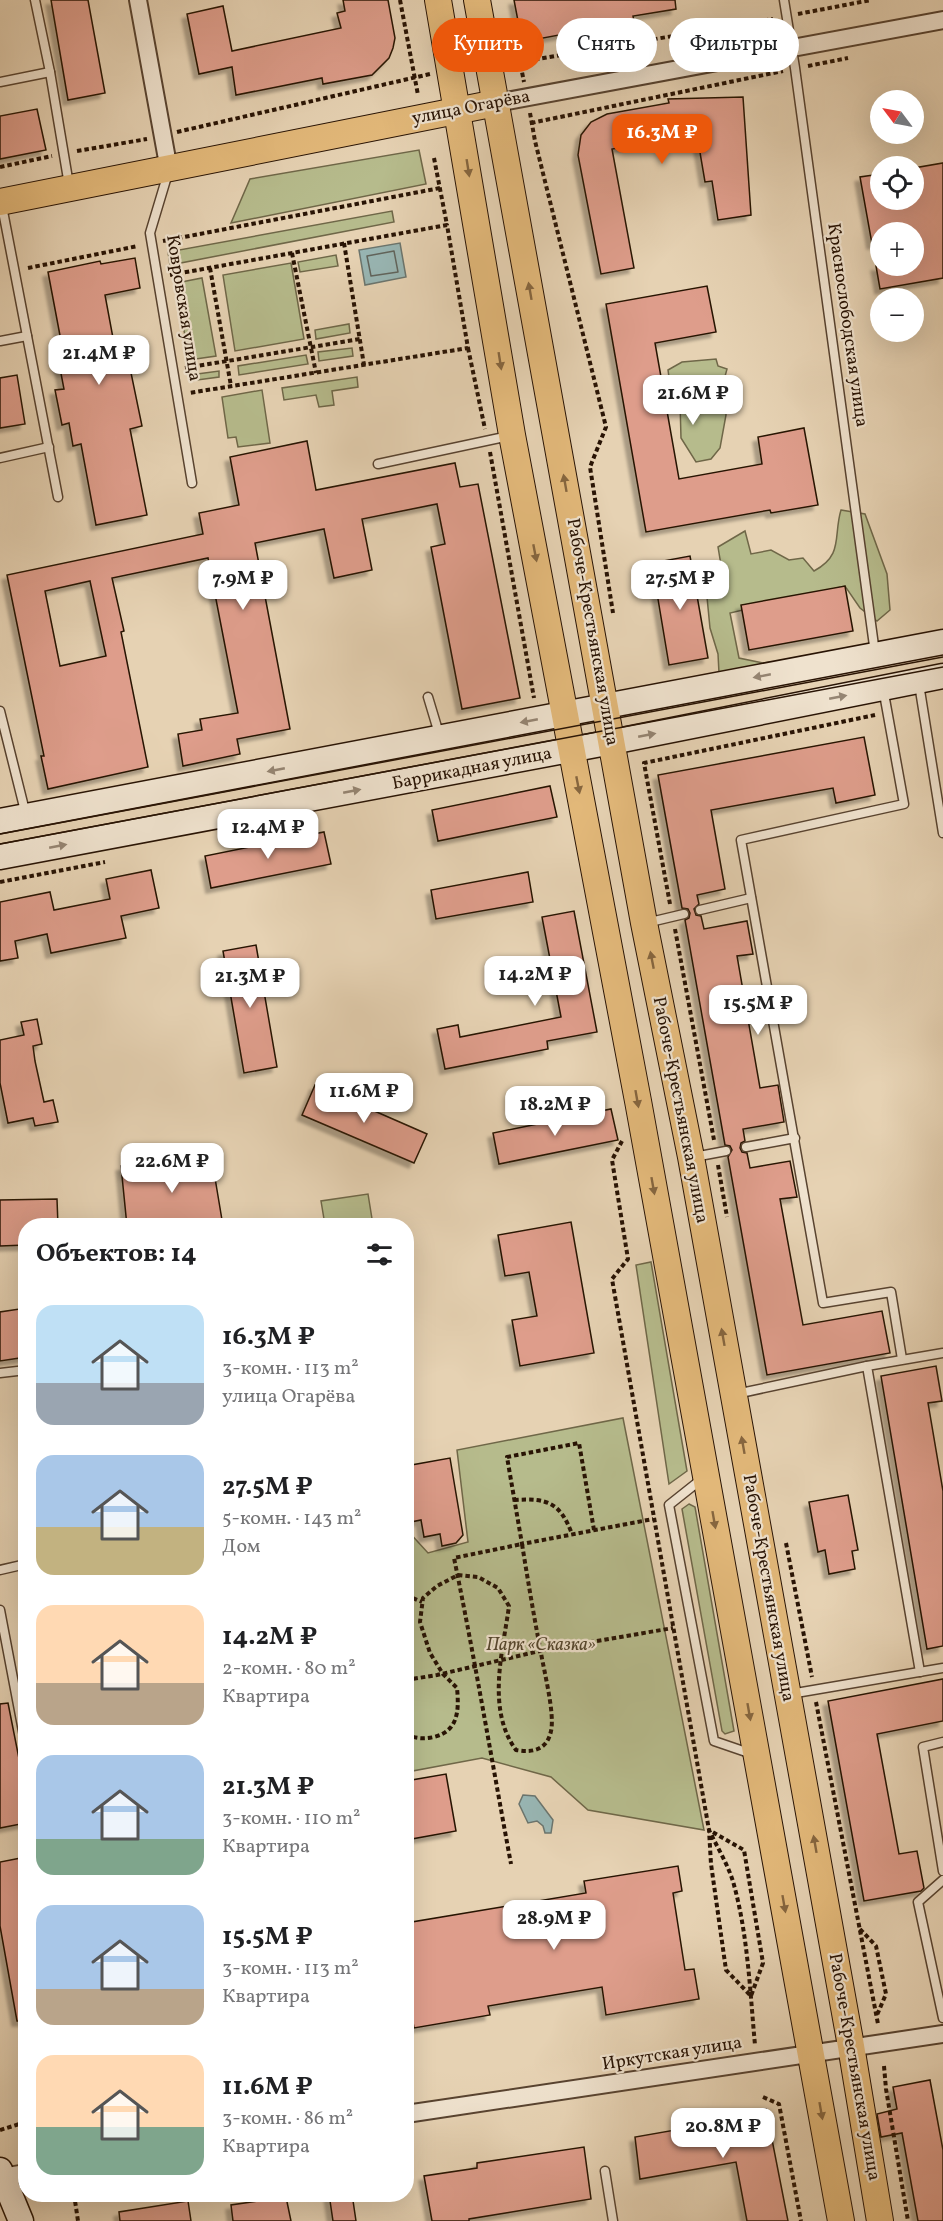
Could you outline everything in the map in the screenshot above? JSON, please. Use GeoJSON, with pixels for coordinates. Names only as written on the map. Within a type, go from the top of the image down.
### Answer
{"type":"FeatureCollection","features":[{"type":"Feature","properties":{"kind":"main road"},"geometry":{"type":"LineString","coordinates":[[438,0],[441,18]]}},
{"type":"Feature","properties":{"kind":"main road","name":"Рабоче-Крестьянская улица"},"geometry":{"type":"LineString","coordinates":[[477,0],[480,18]]}},
{"type":"Feature","properties":{"kind":"main road"},"geometry":{"type":"LineString","coordinates":[[452,72],[500,438],[572,750],[841,2221]]}},
{"type":"Feature","properties":{"kind":"main road","name":"Рабоче-Крестьянская улица"},"geometry":{"type":"LineString","coordinates":[[490,72],[645,923],[691,1157],[851,2046],[880,2221]]}},
{"type":"Feature","properties":{"kind":"main road","name":"улица Огарёва"},"geometry":{"type":"LineString","coordinates":[[1,202],[496,103]]}},
{"type":"Feature","properties":{"kind":"street","name":"Ковровская улица"},"geometry":{"type":"LineString","coordinates":[[138,0],[169,170]]}},
{"type":"Feature","properties":{"kind":"street","name":"улица Огарёва"},"geometry":{"type":"LineString","coordinates":[[799,47],[943,20]]}},
{"type":"Feature","properties":{"kind":"street","name":"улица Огарёва"},"geometry":{"type":"LineString","coordinates":[[496,103],[669,71]]}},
{"type":"Feature","properties":{"kind":"street","name":"Баррикадная улица"},"geometry":{"type":"LineString","coordinates":[[0,821],[943,642]]}},
{"type":"Feature","properties":{"kind":"street"},"geometry":{"type":"LineString","coordinates":[[875,654],[883,688]]}},
{"type":"Feature","properties":{"kind":"street","name":"Баррикадная улица"},"geometry":{"type":"LineString","coordinates":[[0,857],[572,750],[943,676]]}},
{"type":"Feature","properties":{"kind":"street","name":"Иркутская улица"},"geometry":{"type":"LineString","coordinates":[[414,2113],[943,2034]]}},
{"type":"Feature","properties":{"kind":"street"},"geometry":{"type":"LineString","coordinates":[[7,2174],[21,2221]]}},
{"type":"Feature","properties":{"kind":"lane"},"geometry":{"type":"LineString","coordinates":[[35,0],[70,189]]}},
{"type":"Feature","properties":{"kind":"lane","name":"Краснослободская улица"},"geometry":{"type":"LineString","coordinates":[[784,0],[787,17]]}},
{"type":"Feature","properties":{"kind":"lane"},"geometry":{"type":"LineString","coordinates":[[0,82],[50,72]]}},
{"type":"Feature","properties":{"kind":"lane","name":"Краснослободская улица"},"geometry":{"type":"LineString","coordinates":[[796,72],[875,654]]}},
{"type":"Feature","properties":{"kind":"lane","name":"Ковровская улица"},"geometry":{"type":"LineString","coordinates":[[169,170],[150,233],[192,483]]}},
{"type":"Feature","properties":{"kind":"lane"},"geometry":{"type":"LineString","coordinates":[[1,202],[58,497]]}},
{"type":"Feature","properties":{"kind":"lane"},"geometry":{"type":"LineString","coordinates":[[0,341],[27,336]]}},
{"type":"Feature","properties":{"kind":"lane"},"geometry":{"type":"LineString","coordinates":[[378,465],[500,438]]}},
{"type":"Feature","properties":{"kind":"lane"},"geometry":{"type":"LineString","coordinates":[[0,458],[49,447]]}},
{"type":"Feature","properties":{"kind":"lane"},"geometry":{"type":"LineString","coordinates":[[918,681],[943,833]]}},
{"type":"Feature","properties":{"kind":"lane"},"geometry":{"type":"LineString","coordinates":[[883,688],[904,804],[741,840],[823,1303],[891,1292],[902,1359]]}},
{"type":"Feature","properties":{"kind":"lane"},"geometry":{"type":"LineString","coordinates":[[428,697],[440,738]]}},
{"type":"Feature","properties":{"kind":"lane"},"geometry":{"type":"LineString","coordinates":[[0,711],[26,816]]}},
{"type":"Feature","properties":{"kind":"lane"},"geometry":{"type":"LineString","coordinates":[[700,910],[752,898]]}},
{"type":"Feature","properties":{"kind":"lane"},"geometry":{"type":"LineString","coordinates":[[645,923],[684,914]]}},
{"type":"Feature","properties":{"kind":"lane"},"geometry":{"type":"LineString","coordinates":[[746,1147],[795,1138]]}},
{"type":"Feature","properties":{"kind":"lane"},"geometry":{"type":"LineString","coordinates":[[691,1157],[726,1151]]}},
{"type":"Feature","properties":{"kind":"lane"},"geometry":{"type":"LineString","coordinates":[[734,1395],[867,1366],[943,1353]]}},
{"type":"Feature","properties":{"kind":"lane"},"geometry":{"type":"LineString","coordinates":[[867,1366],[920,1672]]}},
{"type":"Feature","properties":{"kind":"lane"},"geometry":{"type":"LineString","coordinates":[[0,1374],[18,1371]]}},
{"type":"Feature","properties":{"kind":"lane"},"geometry":{"type":"LineString","coordinates":[[706,1476],[669,1505],[714,1741],[757,1756]]}},
{"type":"Feature","properties":{"kind":"lane"},"geometry":{"type":"LineString","coordinates":[[0,1570],[18,1566]]}},
{"type":"Feature","properties":{"kind":"lane"},"geometry":{"type":"LineString","coordinates":[[0,1610],[18,1705]]}},
{"type":"Feature","properties":{"kind":"lane"},"geometry":{"type":"LineString","coordinates":[[788,1695],[943,1668]]}},
{"type":"Feature","properties":{"kind":"lane"},"geometry":{"type":"LineString","coordinates":[[943,1742],[923,1747],[943,1871]]}},
{"type":"Feature","properties":{"kind":"lane"},"geometry":{"type":"LineString","coordinates":[[943,1880],[918,1902],[943,2018]]}},
{"type":"Feature","properties":{"kind":"lane"},"geometry":{"type":"LineString","coordinates":[[605,2171],[613,2221]]}},
{"type":"Feature","properties":{"kind":"path"},"geometry":{"type":"LineString","coordinates":[[400,0],[418,95]]}},
{"type":"Feature","properties":{"kind":"path"},"geometry":{"type":"LineString","coordinates":[[544,58],[787,17],[871,0]]}},
{"type":"Feature","properties":{"kind":"path"},"geometry":{"type":"LineString","coordinates":[[799,67],[852,57]]}},
{"type":"Feature","properties":{"kind":"path"},"geometry":{"type":"LineString","coordinates":[[0,167],[163,136],[439,72]]}},
{"type":"Feature","properties":{"kind":"path"},"geometry":{"type":"LineString","coordinates":[[522,72],[531,123],[606,427],[590,467],[613,614]]}},
{"type":"Feature","properties":{"kind":"path"},"geometry":{"type":"LineString","coordinates":[[531,123],[776,72]]}},
{"type":"Feature","properties":{"kind":"path"},"geometry":{"type":"LineString","coordinates":[[434,158],[468,348],[500,438],[535,704]]}},
{"type":"Feature","properties":{"kind":"path"},"geometry":{"type":"LineString","coordinates":[[15,271],[440,188]]}},
{"type":"Feature","properties":{"kind":"path"},"geometry":{"type":"LineString","coordinates":[[157,278],[447,225]]}},
{"type":"Feature","properties":{"kind":"path"},"geometry":{"type":"LineString","coordinates":[[344,243],[364,365]]}},
{"type":"Feature","properties":{"kind":"path"},"geometry":{"type":"LineString","coordinates":[[292,253],[316,373]]}},
{"type":"Feature","properties":{"kind":"path"},"geometry":{"type":"LineString","coordinates":[[210,268],[231,386]]}},
{"type":"Feature","properties":{"kind":"path"},"geometry":{"type":"LineString","coordinates":[[173,370],[360,339]]}},
{"type":"Feature","properties":{"kind":"path"},"geometry":{"type":"LineString","coordinates":[[177,395],[468,348]]}},
{"type":"Feature","properties":{"kind":"path"},"geometry":{"type":"LineString","coordinates":[[644,763],[887,713]]}},
{"type":"Feature","properties":{"kind":"path"},"geometry":{"type":"LineString","coordinates":[[612,1160],[628,1259],[612,1279],[709,1830],[711,1864],[726,1970],[751,1996]]}},
{"type":"Feature","properties":{"kind":"path"},"geometry":{"type":"LineString","coordinates":[[414,1736],[426,1739],[444,1735],[454,1723],[459,1706],[457,1688],[443,1674],[430,1653],[420,1622],[423,1598],[437,1586],[458,1575],[478,1577],[498,1588],[509,1606],[498,1686],[510,1742],[516,1750],[529,1752],[539,1750],[545,1744],[551,1730],[549,1694],[507,1457],[579,1443],[594,1530]]}},
{"type":"Feature","properties":{"kind":"path"},"geometry":{"type":"LineString","coordinates":[[514,1500],[542,1500],[554,1506],[563,1513],[572,1534]]}},
{"type":"Feature","properties":{"kind":"path"},"geometry":{"type":"LineString","coordinates":[[511,1864],[454,1558],[653,1519]]}},
{"type":"Feature","properties":{"kind":"path"},"geometry":{"type":"LineString","coordinates":[[414,1598],[423,1602]]}},
{"type":"Feature","properties":{"kind":"path"},"geometry":{"type":"LineString","coordinates":[[414,1679],[540,1651],[673,1628]]}},
{"type":"Feature","properties":{"kind":"path"},"geometry":{"type":"LineString","coordinates":[[709,1830],[734,1883],[747,1958],[755,2046]]}},
{"type":"Feature","properties":{"kind":"path"},"geometry":{"type":"LineString","coordinates":[[709,1830],[744,1850],[763,1963],[751,1996]]}},
{"type":"Feature","properties":{"kind":"path"},"geometry":{"type":"LineString","coordinates":[[860,1928],[876,1946],[885,1994],[877,2016]]}},
{"type":"Feature","properties":{"kind":"path"},"geometry":{"type":"LineString","coordinates":[[884,2066],[908,2221]]}},
{"type":"Feature","properties":{"kind":"path"},"geometry":{"type":"LineString","coordinates":[[763,2097],[779,2104],[801,2221]]}},
{"type":"Feature","properties":{"kind":"path"},"geometry":{"type":"LineString","coordinates":[[0,2130],[18,2124]]}},
{"type":"Feature","properties":{"kind":"path"},"geometry":{"type":"LineString","coordinates":[[75,2202],[78,2221]]}},
{"type":"Feature","properties":{"kind":"green space"},"geometry":{"type":"Polygon","coordinates":[[[419,150],[426,184],[231,223],[250,179],[419,150]]]}},
{"type":"Feature","properties":{"kind":"green space"},"geometry":{"type":"Polygon","coordinates":[[[392,211],[394,222],[170,265],[168,252],[392,211]]]}},
{"type":"Feature","properties":{"kind":"green space"},"geometry":{"type":"Polygon","coordinates":[[[336,255],[338,266],[300,272],[298,262],[336,255]]]}},
{"type":"Feature","properties":{"kind":"green space"},"geometry":{"type":"Polygon","coordinates":[[[291,263],[304,339],[235,351],[223,275],[291,263]]]}},
{"type":"Feature","properties":{"kind":"green space"},"geometry":{"type":"Polygon","coordinates":[[[202,278],[216,356],[189,360],[176,283],[202,278]]]}},
{"type":"Feature","properties":{"kind":"green space"},"geometry":{"type":"Polygon","coordinates":[[[349,324],[350,333],[316,339],[315,330],[349,324]]]}},
{"type":"Feature","properties":{"kind":"green space"},"geometry":{"type":"Polygon","coordinates":[[[352,348],[353,356],[319,361],[318,352],[352,348]]]}},
{"type":"Feature","properties":{"kind":"green space"},"geometry":{"type":"Polygon","coordinates":[[[306,355],[308,364],[239,375],[238,366],[306,355]]]}},
{"type":"Feature","properties":{"kind":"green space"},"geometry":{"type":"Polygon","coordinates":[[[716,359],[718,366],[727,369],[724,380],[726,415],[720,448],[711,459],[696,462],[681,438],[680,402],[671,392],[668,370],[682,362],[716,359]]]}},
{"type":"Feature","properties":{"kind":"green space"},"geometry":{"type":"Polygon","coordinates":[[[219,371],[219,377],[190,381],[190,375],[219,371]]]}},
{"type":"Feature","properties":{"kind":"green space"},"geometry":{"type":"Polygon","coordinates":[[[357,377],[358,387],[332,391],[334,405],[319,407],[316,395],[284,400],[282,388],[357,377]]]}},
{"type":"Feature","properties":{"kind":"green space"},"geometry":{"type":"Polygon","coordinates":[[[262,390],[270,443],[238,447],[236,437],[228,438],[222,397],[262,390]]]}},
{"type":"Feature","properties":{"kind":"green space"},"geometry":{"type":"Polygon","coordinates":[[[841,510],[865,514],[887,574],[890,610],[877,621],[860,608],[845,586],[730,613],[739,658],[763,663],[771,662],[766,681],[719,673],[718,654],[710,628],[707,597],[721,565],[718,547],[745,531],[751,554],[771,550],[789,560],[803,558],[814,571],[823,565],[834,552],[841,510]]]}},
{"type":"Feature","properties":{"kind":"green space"},"geometry":{"type":"Polygon","coordinates":[[[368,1194],[372,1218],[324,1218],[321,1201],[368,1194]]]}},
{"type":"Feature","properties":{"kind":"green space"},"geometry":{"type":"Polygon","coordinates":[[[651,1262],[687,1471],[669,1484],[636,1265],[651,1262]]]}},
{"type":"Feature","properties":{"kind":"green space","name":"Парк «Сказка»"},"geometry":{"type":"Polygon","coordinates":[[[623,1418],[704,1830],[588,1810],[551,1777],[482,1758],[414,1771],[414,1538],[428,1553],[468,1542],[457,1450],[623,1418]]]}},
{"type":"Feature","properties":{"kind":"green space"},"geometry":{"type":"Polygon","coordinates":[[[689,1504],[695,1507],[734,1731],[725,1734],[722,1731],[682,1509],[689,1504]]]}},
{"type":"Feature","properties":{"kind":"water"},"geometry":{"type":"Polygon","coordinates":[[[400,243],[406,277],[365,285],[359,250],[400,243]]]}},
{"type":"Feature","properties":{"kind":"water"},"geometry":{"type":"Polygon","coordinates":[[[523,1795],[535,1796],[553,1820],[551,1833],[545,1833],[543,1826],[537,1821],[528,1823],[519,1804],[523,1795]]]}},
{"type":"Feature","properties":{"kind":"building"},"geometry":{"type":"Polygon","coordinates":[[[51,0],[88,0],[105,93],[68,100],[51,0]]]}},
{"type":"Feature","properties":{"kind":"building"},"geometry":{"type":"Polygon","coordinates":[[[343,0],[388,0],[395,38],[393,48],[389,58],[372,75],[323,84],[322,78],[236,95],[232,67],[199,74],[187,14],[223,6],[232,51],[341,28],[337,13],[345,11],[343,0]]]}},
{"type":"Feature","properties":{"kind":"building"},"geometry":{"type":"Polygon","coordinates":[[[514,0],[675,0],[676,9],[633,16],[633,18],[556,18],[556,36],[544,38],[544,18],[517,18],[514,0]]]}},
{"type":"Feature","properties":{"kind":"building"},"geometry":{"type":"Polygon","coordinates":[[[743,97],[751,215],[718,220],[712,181],[705,182],[694,117],[651,124],[655,141],[612,149],[634,268],[601,274],[578,155],[581,135],[591,122],[607,114],[669,103],[668,99],[743,97]]]}},
{"type":"Feature","properties":{"kind":"building"},"geometry":{"type":"Polygon","coordinates":[[[37,109],[46,150],[0,159],[0,116],[37,109]]]}},
{"type":"Feature","properties":{"kind":"building"},"geometry":{"type":"Polygon","coordinates":[[[943,163],[943,278],[880,288],[878,276],[924,276],[924,222],[870,222],[870,233],[860,177],[870,176],[870,210],[924,210],[924,166],[943,163]]]}},
{"type":"Feature","properties":{"kind":"building"},"geometry":{"type":"Polygon","coordinates":[[[135,258],[140,288],[105,295],[118,365],[129,363],[142,426],[130,429],[147,515],[96,525],[81,444],[73,446],[69,423],[62,425],[55,390],[64,389],[59,363],[65,362],[48,272],[100,261],[101,264],[135,258]]]}},
{"type":"Feature","properties":{"kind":"building"},"geometry":{"type":"Polygon","coordinates":[[[707,286],[716,332],[655,343],[679,479],[762,464],[758,437],[804,428],[818,505],[771,513],[770,510],[646,532],[606,304],[707,286]]]}},
{"type":"Feature","properties":{"kind":"building"},"geometry":{"type":"Polygon","coordinates":[[[17,375],[25,424],[0,428],[0,378],[17,375]]]}},
{"type":"Feature","properties":{"kind":"building"},"geometry":{"type":"Polygon","coordinates":[[[307,441],[316,490],[455,463],[460,487],[478,484],[520,698],[462,709],[431,547],[445,544],[437,504],[362,519],[372,570],[334,578],[324,529],[255,543],[290,729],[237,739],[240,754],[183,766],[178,734],[202,730],[200,719],[238,713],[208,558],[112,578],[124,631],[121,632],[148,767],[48,789],[41,756],[44,756],[7,575],[203,534],[199,513],[239,505],[230,457],[307,441]],[[90,581],[45,591],[60,666],[106,656],[90,581]]]}},
{"type":"Feature","properties":{"kind":"building"},"geometry":{"type":"Polygon","coordinates":[[[690,556],[708,658],[669,665],[652,563],[690,556]]]}},
{"type":"Feature","properties":{"kind":"building"},"geometry":{"type":"Polygon","coordinates":[[[845,586],[853,631],[749,650],[741,605],[845,586]]]}},
{"type":"Feature","properties":{"kind":"building"},"geometry":{"type":"Polygon","coordinates":[[[864,737],[875,795],[836,803],[833,788],[711,810],[725,889],[697,895],[699,904],[694,909],[696,915],[701,916],[704,929],[747,921],[753,954],[737,956],[760,1088],[778,1085],[784,1122],[743,1129],[745,1141],[741,1143],[740,1148],[742,1152],[747,1153],[750,1168],[790,1161],[797,1197],[780,1199],[803,1325],[882,1311],[890,1353],[767,1375],[728,1157],[732,1150],[730,1146],[725,1145],[685,920],[689,918],[690,913],[688,909],[682,908],[658,775],[864,737]]]}},
{"type":"Feature","properties":{"kind":"building"},"geometry":{"type":"Polygon","coordinates":[[[550,786],[557,817],[438,841],[432,810],[550,786]]]}},
{"type":"Feature","properties":{"kind":"building"},"geometry":{"type":"Polygon","coordinates":[[[324,832],[331,864],[211,888],[205,856],[324,832]]]}},
{"type":"Feature","properties":{"kind":"building"},"geometry":{"type":"Polygon","coordinates":[[[151,870],[159,908],[121,916],[126,938],[51,953],[47,934],[15,941],[18,958],[0,961],[0,902],[50,892],[54,910],[110,899],[106,879],[151,870]]]}},
{"type":"Feature","properties":{"kind":"building"},"geometry":{"type":"Polygon","coordinates":[[[528,872],[533,902],[436,919],[431,890],[528,872]]]}},
{"type":"Feature","properties":{"kind":"building"},"geometry":{"type":"Polygon","coordinates":[[[574,911],[597,1032],[547,1041],[548,1049],[445,1069],[437,1029],[458,1025],[460,1037],[561,1017],[542,917],[574,911]]]}},
{"type":"Feature","properties":{"kind":"building"},"geometry":{"type":"Polygon","coordinates":[[[256,945],[277,1067],[244,1073],[223,951],[256,945]]]}},
{"type":"Feature","properties":{"kind":"building"},"geometry":{"type":"Polygon","coordinates":[[[37,1019],[42,1044],[33,1046],[35,1061],[44,1102],[53,1100],[58,1122],[35,1126],[33,1118],[8,1123],[0,1083],[0,1040],[24,1035],[21,1022],[37,1019]]]}},
{"type":"Feature","properties":{"kind":"building"},"geometry":{"type":"Polygon","coordinates":[[[315,1085],[427,1134],[414,1163],[302,1115],[315,1085]]]}},
{"type":"Feature","properties":{"kind":"building"},"geometry":{"type":"Polygon","coordinates":[[[611,1109],[618,1140],[499,1164],[493,1133],[611,1109]]]}},
{"type":"Feature","properties":{"kind":"building"},"geometry":{"type":"Polygon","coordinates":[[[211,1154],[222,1218],[126,1218],[121,1166],[149,1165],[211,1154]]]}},
{"type":"Feature","properties":{"kind":"building"},"geometry":{"type":"Polygon","coordinates":[[[57,1199],[58,1218],[18,1218],[18,1245],[0,1246],[0,1200],[57,1199]]]}},
{"type":"Feature","properties":{"kind":"building"},"geometry":{"type":"Polygon","coordinates":[[[571,1222],[594,1353],[520,1366],[512,1320],[537,1316],[529,1272],[505,1276],[498,1235],[571,1222]]]}},
{"type":"Feature","properties":{"kind":"building"},"geometry":{"type":"Polygon","coordinates":[[[18,1309],[18,1358],[0,1361],[0,1312],[18,1309]]]}},
{"type":"Feature","properties":{"kind":"building"},"geometry":{"type":"Polygon","coordinates":[[[936,1366],[942,1401],[928,1403],[943,1491],[943,1646],[927,1649],[881,1376],[936,1366]]]}},
{"type":"Feature","properties":{"kind":"building"},"geometry":{"type":"Polygon","coordinates":[[[450,1458],[463,1535],[456,1543],[442,1546],[440,1534],[424,1537],[421,1520],[414,1521],[414,1465],[450,1458]]]}},
{"type":"Feature","properties":{"kind":"building"},"geometry":{"type":"Polygon","coordinates":[[[848,1495],[858,1550],[852,1551],[855,1569],[829,1574],[825,1550],[818,1552],[809,1502],[848,1495]]]}},
{"type":"Feature","properties":{"kind":"building"},"geometry":{"type":"Polygon","coordinates":[[[943,1679],[943,1721],[877,1734],[899,1854],[917,1851],[924,1888],[921,1891],[864,1901],[828,1701],[943,1679]]]}},
{"type":"Feature","properties":{"kind":"building"},"geometry":{"type":"Polygon","coordinates":[[[8,1703],[18,1754],[18,1825],[0,1828],[0,1704],[8,1703]]]}},
{"type":"Feature","properties":{"kind":"building"},"geometry":{"type":"Polygon","coordinates":[[[446,1774],[456,1831],[414,1839],[414,1780],[446,1774]]]}},
{"type":"Feature","properties":{"kind":"building"},"geometry":{"type":"Polygon","coordinates":[[[18,1859],[18,2021],[0,1926],[0,1862],[18,1859]]]}},
{"type":"Feature","properties":{"kind":"building"},"geometry":{"type":"Polygon","coordinates":[[[678,1866],[682,1891],[673,1893],[685,1970],[694,1969],[699,1999],[606,2015],[602,1987],[488,2006],[490,2015],[414,2028],[414,1922],[586,1893],[584,1881],[678,1866]]]}},
{"type":"Feature","properties":{"kind":"building"},"geometry":{"type":"Polygon","coordinates":[[[930,2080],[943,2150],[943,2221],[918,2221],[902,2133],[881,2137],[877,2114],[897,2109],[893,2087],[930,2080]]]}},
{"type":"Feature","properties":{"kind":"building"},"geometry":{"type":"Polygon","coordinates":[[[766,2109],[788,2221],[747,2221],[736,2162],[640,2179],[635,2137],[727,2121],[726,2117],[766,2109]]]}},
{"type":"Feature","properties":{"kind":"building"},"geometry":{"type":"Polygon","coordinates":[[[584,2147],[591,2199],[469,2219],[469,2221],[432,2221],[424,2176],[477,2168],[477,2163],[584,2147]]]}},
{"type":"Feature","properties":{"kind":"building"},"geometry":{"type":"Polygon","coordinates":[[[188,2202],[191,2221],[120,2221],[119,2212],[188,2202]]]}},
{"type":"Feature","properties":{"kind":"building"},"geometry":{"type":"Polygon","coordinates":[[[252,2202],[287,2202],[291,2221],[233,2221],[231,2205],[252,2202]]]}},
{"type":"Feature","properties":{"kind":"building"},"geometry":{"type":"Polygon","coordinates":[[[330,2202],[353,2202],[356,2221],[333,2221],[330,2202]]]}},
{"type":"Feature","properties":{"kind":"tram line"},"geometry":{"type":"LineString","coordinates":[[0,834],[943,657]]}},
{"type":"Feature","properties":{"kind":"tram line"},"geometry":{"type":"LineString","coordinates":[[0,844],[943,667]]}}]}
